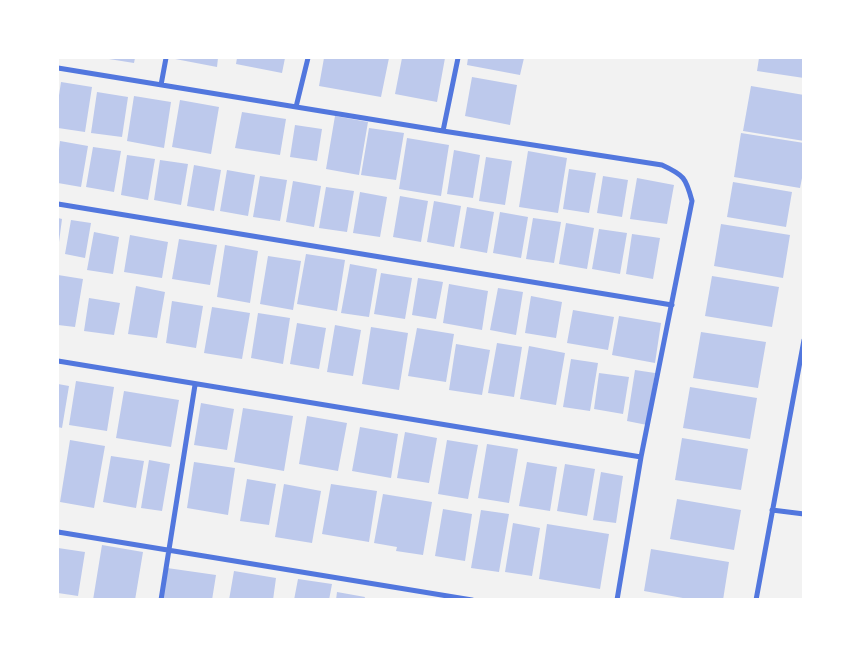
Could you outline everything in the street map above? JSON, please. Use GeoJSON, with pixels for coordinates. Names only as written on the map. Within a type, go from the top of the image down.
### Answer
{"type":"FeatureCollection","features":[{"type":"Feature","properties":{"kind":"street"},"geometry":{"type":"LineString","coordinates":[[161,85],[166,58]]}},
{"type":"Feature","properties":{"kind":"street"},"geometry":{"type":"LineString","coordinates":[[296,107],[308,58]]}},
{"type":"Feature","properties":{"kind":"street"},"geometry":{"type":"LineString","coordinates":[[443,132],[458,58]]}},
{"type":"Feature","properties":{"kind":"street"},"geometry":{"type":"LineString","coordinates":[[58,68],[443,132],[662,164],[679,173],[688,186],[692,201],[641,457],[617,600]]}},
{"type":"Feature","properties":{"kind":"street"},"geometry":{"type":"LineString","coordinates":[[58,204],[672,305]]}},
{"type":"Feature","properties":{"kind":"street"},"geometry":{"type":"LineString","coordinates":[[756,600],[804,340]]}},
{"type":"Feature","properties":{"kind":"street"},"geometry":{"type":"LineString","coordinates":[[58,361],[641,457]]}},
{"type":"Feature","properties":{"kind":"street"},"geometry":{"type":"LineString","coordinates":[[161,600],[195,385]]}},
{"type":"Feature","properties":{"kind":"street"},"geometry":{"type":"LineString","coordinates":[[772,510],[804,514]]}},
{"type":"Feature","properties":{"kind":"street"},"geometry":{"type":"LineString","coordinates":[[58,532],[472,600]]}},
{"type":"Feature","properties":{"kind":"building"},"geometry":{"type":"Polygon","coordinates":[[[109,58],[135,58],[134,63],[109,58]]]}},
{"type":"Feature","properties":{"kind":"building"},"geometry":{"type":"Polygon","coordinates":[[[170,58],[218,58],[217,67],[170,58]]]}},
{"type":"Feature","properties":{"kind":"building"},"geometry":{"type":"Polygon","coordinates":[[[237,58],[285,58],[282,73],[236,64],[237,58]]]}},
{"type":"Feature","properties":{"kind":"building"},"geometry":{"type":"Polygon","coordinates":[[[324,58],[389,58],[381,97],[319,86],[324,58]]]}},
{"type":"Feature","properties":{"kind":"building"},"geometry":{"type":"Polygon","coordinates":[[[402,58],[445,58],[437,102],[395,94],[402,58]]]}},
{"type":"Feature","properties":{"kind":"building"},"geometry":{"type":"Polygon","coordinates":[[[468,58],[524,58],[520,75],[467,65],[468,58]]]}},
{"type":"Feature","properties":{"kind":"building"},"geometry":{"type":"Polygon","coordinates":[[[759,58],[804,58],[804,78],[757,71],[759,58]]]}},
{"type":"Feature","properties":{"kind":"building"},"geometry":{"type":"Polygon","coordinates":[[[472,77],[517,85],[510,125],[465,116],[472,77]]]}},
{"type":"Feature","properties":{"kind":"building"},"geometry":{"type":"Polygon","coordinates":[[[61,82],[92,87],[85,132],[58,128],[58,102],[61,82]]]}},
{"type":"Feature","properties":{"kind":"building"},"geometry":{"type":"Polygon","coordinates":[[[751,86],[804,95],[804,141],[743,131],[751,86]]]}},
{"type":"Feature","properties":{"kind":"building"},"geometry":{"type":"Polygon","coordinates":[[[97,92],[128,97],[122,137],[91,133],[97,92]]]}},
{"type":"Feature","properties":{"kind":"building"},"geometry":{"type":"Polygon","coordinates":[[[134,96],[171,102],[164,148],[127,141],[134,96]]]}},
{"type":"Feature","properties":{"kind":"building"},"geometry":{"type":"Polygon","coordinates":[[[180,100],[219,107],[211,154],[172,147],[180,100]]]}},
{"type":"Feature","properties":{"kind":"building"},"geometry":{"type":"Polygon","coordinates":[[[242,112],[286,119],[280,155],[235,148],[242,112]]]}},
{"type":"Feature","properties":{"kind":"building"},"geometry":{"type":"Polygon","coordinates":[[[335,116],[368,122],[359,175],[326,169],[335,116]]]}},
{"type":"Feature","properties":{"kind":"building"},"geometry":{"type":"Polygon","coordinates":[[[295,125],[322,129],[317,161],[290,157],[295,125]]]}},
{"type":"Feature","properties":{"kind":"building"},"geometry":{"type":"Polygon","coordinates":[[[369,128],[404,133],[396,180],[361,175],[369,128]]]}},
{"type":"Feature","properties":{"kind":"building"},"geometry":{"type":"Polygon","coordinates":[[[741,133],[804,143],[804,168],[800,188],[734,177],[741,133]]]}},
{"type":"Feature","properties":{"kind":"building"},"geometry":{"type":"Polygon","coordinates":[[[407,138],[449,145],[441,196],[399,189],[407,138]]]}},
{"type":"Feature","properties":{"kind":"building"},"geometry":{"type":"Polygon","coordinates":[[[60,141],[88,146],[81,187],[58,183],[60,141]]]}},
{"type":"Feature","properties":{"kind":"building"},"geometry":{"type":"Polygon","coordinates":[[[93,147],[121,151],[114,192],[86,187],[93,147]]]}},
{"type":"Feature","properties":{"kind":"building"},"geometry":{"type":"Polygon","coordinates":[[[454,150],[480,155],[473,198],[447,194],[454,150]]]}},
{"type":"Feature","properties":{"kind":"building"},"geometry":{"type":"Polygon","coordinates":[[[528,151],[567,158],[558,213],[519,207],[528,151]]]}},
{"type":"Feature","properties":{"kind":"building"},"geometry":{"type":"Polygon","coordinates":[[[127,155],[155,159],[148,200],[121,195],[127,155]]]}},
{"type":"Feature","properties":{"kind":"building"},"geometry":{"type":"Polygon","coordinates":[[[486,157],[512,161],[505,205],[479,201],[486,157]]]}},
{"type":"Feature","properties":{"kind":"building"},"geometry":{"type":"Polygon","coordinates":[[[160,160],[188,164],[181,205],[154,200],[160,160]]]}},
{"type":"Feature","properties":{"kind":"building"},"geometry":{"type":"Polygon","coordinates":[[[194,165],[221,170],[214,211],[187,206],[194,165]]]}},
{"type":"Feature","properties":{"kind":"building"},"geometry":{"type":"Polygon","coordinates":[[[569,169],[596,173],[589,213],[563,209],[569,169]]]}},
{"type":"Feature","properties":{"kind":"building"},"geometry":{"type":"Polygon","coordinates":[[[227,170],[255,175],[248,216],[220,211],[227,170]]]}},
{"type":"Feature","properties":{"kind":"building"},"geometry":{"type":"Polygon","coordinates":[[[260,176],[287,180],[280,221],[253,217],[260,176]]]}},
{"type":"Feature","properties":{"kind":"building"},"geometry":{"type":"Polygon","coordinates":[[[603,176],[628,180],[622,217],[597,213],[603,176]]]}},
{"type":"Feature","properties":{"kind":"building"},"geometry":{"type":"Polygon","coordinates":[[[637,178],[674,185],[667,224],[630,219],[637,178]]]}},
{"type":"Feature","properties":{"kind":"building"},"geometry":{"type":"Polygon","coordinates":[[[293,181],[321,186],[314,227],[286,222],[293,181]]]}},
{"type":"Feature","properties":{"kind":"building"},"geometry":{"type":"Polygon","coordinates":[[[733,182],[792,192],[786,227],[727,217],[733,182]]]}},
{"type":"Feature","properties":{"kind":"building"},"geometry":{"type":"Polygon","coordinates":[[[326,187],[354,191],[347,232],[319,228],[326,187]]]}},
{"type":"Feature","properties":{"kind":"building"},"geometry":{"type":"Polygon","coordinates":[[[360,192],[387,197],[380,237],[353,233],[360,192]]]}},
{"type":"Feature","properties":{"kind":"building"},"geometry":{"type":"Polygon","coordinates":[[[400,196],[428,201],[421,242],[393,237],[400,196]]]}},
{"type":"Feature","properties":{"kind":"building"},"geometry":{"type":"Polygon","coordinates":[[[434,201],[461,206],[454,247],[427,242],[434,201]]]}},
{"type":"Feature","properties":{"kind":"building"},"geometry":{"type":"Polygon","coordinates":[[[467,207],[494,212],[487,253],[460,248],[467,207]]]}},
{"type":"Feature","properties":{"kind":"building"},"geometry":{"type":"Polygon","coordinates":[[[500,212],[528,217],[521,258],[493,253],[500,212]]]}},
{"type":"Feature","properties":{"kind":"building"},"geometry":{"type":"Polygon","coordinates":[[[58,218],[62,219],[59,242],[58,242],[58,218]]]}},
{"type":"Feature","properties":{"kind":"building"},"geometry":{"type":"Polygon","coordinates":[[[533,218],[561,222],[554,263],[526,259],[533,218]]]}},
{"type":"Feature","properties":{"kind":"building"},"geometry":{"type":"Polygon","coordinates":[[[71,220],[91,223],[85,258],[65,254],[71,220]]]}},
{"type":"Feature","properties":{"kind":"building"},"geometry":{"type":"Polygon","coordinates":[[[566,223],[594,228],[587,269],[559,264],[566,223]]]}},
{"type":"Feature","properties":{"kind":"building"},"geometry":{"type":"Polygon","coordinates":[[[721,224],[790,235],[783,278],[714,266],[721,224]]]}},
{"type":"Feature","properties":{"kind":"building"},"geometry":{"type":"Polygon","coordinates":[[[599,229],[627,233],[620,274],[592,269],[599,229]]]}},
{"type":"Feature","properties":{"kind":"building"},"geometry":{"type":"Polygon","coordinates":[[[94,232],[119,237],[113,274],[87,270],[94,232]]]}},
{"type":"Feature","properties":{"kind":"building"},"geometry":{"type":"Polygon","coordinates":[[[632,234],[660,238],[653,279],[626,274],[632,234]]]}},
{"type":"Feature","properties":{"kind":"building"},"geometry":{"type":"Polygon","coordinates":[[[130,235],[168,242],[162,278],[124,272],[130,235]]]}},
{"type":"Feature","properties":{"kind":"building"},"geometry":{"type":"Polygon","coordinates":[[[179,239],[217,245],[210,285],[172,279],[179,239]]]}},
{"type":"Feature","properties":{"kind":"building"},"geometry":{"type":"Polygon","coordinates":[[[225,245],[258,251],[250,303],[217,297],[225,245]]]}},
{"type":"Feature","properties":{"kind":"building"},"geometry":{"type":"Polygon","coordinates":[[[306,254],[345,260],[337,311],[297,304],[306,254]]]}},
{"type":"Feature","properties":{"kind":"building"},"geometry":{"type":"Polygon","coordinates":[[[268,256],[301,261],[293,310],[260,304],[268,256]]]}},
{"type":"Feature","properties":{"kind":"building"},"geometry":{"type":"Polygon","coordinates":[[[350,264],[377,269],[369,317],[341,313],[350,264]]]}},
{"type":"Feature","properties":{"kind":"building"},"geometry":{"type":"Polygon","coordinates":[[[381,273],[412,278],[405,319],[374,314],[381,273]]]}},
{"type":"Feature","properties":{"kind":"building"},"geometry":{"type":"Polygon","coordinates":[[[58,275],[83,279],[75,327],[58,325],[58,275]]]}},
{"type":"Feature","properties":{"kind":"building"},"geometry":{"type":"Polygon","coordinates":[[[712,276],[779,287],[772,327],[705,316],[712,276]]]}},
{"type":"Feature","properties":{"kind":"building"},"geometry":{"type":"Polygon","coordinates":[[[418,278],[443,282],[436,319],[412,315],[418,278]]]}},
{"type":"Feature","properties":{"kind":"building"},"geometry":{"type":"Polygon","coordinates":[[[449,284],[488,291],[482,330],[443,323],[449,284]]]}},
{"type":"Feature","properties":{"kind":"building"},"geometry":{"type":"Polygon","coordinates":[[[136,286],[165,292],[157,338],[128,334],[136,286]]]}},
{"type":"Feature","properties":{"kind":"building"},"geometry":{"type":"Polygon","coordinates":[[[498,288],[523,292],[516,335],[490,330],[498,288]]]}},
{"type":"Feature","properties":{"kind":"building"},"geometry":{"type":"Polygon","coordinates":[[[531,296],[562,302],[556,338],[525,333],[531,296]]]}},
{"type":"Feature","properties":{"kind":"building"},"geometry":{"type":"Polygon","coordinates":[[[89,298],[120,303],[114,335],[84,331],[89,298]]]}},
{"type":"Feature","properties":{"kind":"building"},"geometry":{"type":"Polygon","coordinates":[[[172,301],[203,306],[196,348],[166,343],[172,301]]]}},
{"type":"Feature","properties":{"kind":"building"},"geometry":{"type":"Polygon","coordinates":[[[212,307],[250,313],[242,359],[204,353],[212,307]]]}},
{"type":"Feature","properties":{"kind":"building"},"geometry":{"type":"Polygon","coordinates":[[[573,310],[614,317],[608,350],[567,343],[573,310]]]}},
{"type":"Feature","properties":{"kind":"building"},"geometry":{"type":"Polygon","coordinates":[[[258,313],[290,318],[283,364],[251,358],[258,313]]]}},
{"type":"Feature","properties":{"kind":"building"},"geometry":{"type":"Polygon","coordinates":[[[619,316],[661,323],[655,363],[612,355],[619,316]]]}},
{"type":"Feature","properties":{"kind":"building"},"geometry":{"type":"Polygon","coordinates":[[[297,323],[326,328],[319,369],[290,364],[297,323]]]}},
{"type":"Feature","properties":{"kind":"building"},"geometry":{"type":"Polygon","coordinates":[[[335,325],[361,330],[353,376],[327,372],[335,325]]]}},
{"type":"Feature","properties":{"kind":"building"},"geometry":{"type":"Polygon","coordinates":[[[371,327],[408,333],[399,390],[362,384],[371,327]]]}},
{"type":"Feature","properties":{"kind":"building"},"geometry":{"type":"Polygon","coordinates":[[[417,328],[454,334],[446,382],[408,376],[417,328]]]}},
{"type":"Feature","properties":{"kind":"building"},"geometry":{"type":"Polygon","coordinates":[[[701,332],[766,342],[758,388],[693,378],[701,332]]]}},
{"type":"Feature","properties":{"kind":"building"},"geometry":{"type":"Polygon","coordinates":[[[497,343],[522,347],[514,397],[488,393],[497,343]]]}},
{"type":"Feature","properties":{"kind":"building"},"geometry":{"type":"Polygon","coordinates":[[[456,344],[490,350],[482,395],[449,390],[456,344]]]}},
{"type":"Feature","properties":{"kind":"building"},"geometry":{"type":"Polygon","coordinates":[[[529,346],[565,353],[556,405],[520,399],[529,346]]]}},
{"type":"Feature","properties":{"kind":"building"},"geometry":{"type":"Polygon","coordinates":[[[571,359],[598,363],[590,411],[563,407],[571,359]]]}},
{"type":"Feature","properties":{"kind":"building"},"geometry":{"type":"Polygon","coordinates":[[[635,370],[655,373],[647,425],[627,421],[635,370]]]}},
{"type":"Feature","properties":{"kind":"building"},"geometry":{"type":"Polygon","coordinates":[[[599,373],[629,377],[623,414],[594,409],[599,373]]]}},
{"type":"Feature","properties":{"kind":"building"},"geometry":{"type":"Polygon","coordinates":[[[76,381],[114,387],[107,431],[69,425],[76,381]]]}},
{"type":"Feature","properties":{"kind":"building"},"geometry":{"type":"Polygon","coordinates":[[[58,384],[69,386],[62,428],[58,427],[58,384]]]}},
{"type":"Feature","properties":{"kind":"building"},"geometry":{"type":"Polygon","coordinates":[[[690,387],[757,398],[750,439],[683,428],[690,387]]]}},
{"type":"Feature","properties":{"kind":"building"},"geometry":{"type":"Polygon","coordinates":[[[124,391],[179,400],[171,447],[116,438],[124,391]]]}},
{"type":"Feature","properties":{"kind":"building"},"geometry":{"type":"Polygon","coordinates":[[[201,403],[234,409],[227,450],[194,445],[201,403]]]}},
{"type":"Feature","properties":{"kind":"building"},"geometry":{"type":"Polygon","coordinates":[[[243,408],[293,416],[284,471],[234,462],[243,408]]]}},
{"type":"Feature","properties":{"kind":"building"},"geometry":{"type":"Polygon","coordinates":[[[307,416],[347,423],[338,471],[299,464],[307,416]]]}},
{"type":"Feature","properties":{"kind":"building"},"geometry":{"type":"Polygon","coordinates":[[[360,427],[398,434],[391,478],[352,471],[360,427]]]}},
{"type":"Feature","properties":{"kind":"building"},"geometry":{"type":"Polygon","coordinates":[[[405,432],[437,438],[429,483],[397,478],[405,432]]]}},
{"type":"Feature","properties":{"kind":"building"},"geometry":{"type":"Polygon","coordinates":[[[682,438],[748,449],[741,490],[675,480],[682,438]]]}},
{"type":"Feature","properties":{"kind":"building"},"geometry":{"type":"Polygon","coordinates":[[[70,440],[105,446],[94,508],[60,502],[70,440]]]}},
{"type":"Feature","properties":{"kind":"building"},"geometry":{"type":"Polygon","coordinates":[[[447,440],[478,445],[468,499],[438,494],[447,440]]]}},
{"type":"Feature","properties":{"kind":"building"},"geometry":{"type":"Polygon","coordinates":[[[487,444],[518,449],[509,503],[478,498],[487,444]]]}},
{"type":"Feature","properties":{"kind":"building"},"geometry":{"type":"Polygon","coordinates":[[[111,456],[144,461],[136,508],[103,502],[111,456]]]}},
{"type":"Feature","properties":{"kind":"building"},"geometry":{"type":"Polygon","coordinates":[[[149,460],[170,464],[162,511],[141,508],[149,460]]]}},
{"type":"Feature","properties":{"kind":"building"},"geometry":{"type":"Polygon","coordinates":[[[194,462],[235,468],[228,515],[187,508],[194,462]]]}},
{"type":"Feature","properties":{"kind":"building"},"geometry":{"type":"Polygon","coordinates":[[[527,462],[557,467],[550,511],[519,506],[527,462]]]}},
{"type":"Feature","properties":{"kind":"building"},"geometry":{"type":"Polygon","coordinates":[[[565,464],[595,469],[587,516],[557,511],[565,464]]]}},
{"type":"Feature","properties":{"kind":"building"},"geometry":{"type":"Polygon","coordinates":[[[601,472],[623,476],[616,523],[593,520],[601,472]]]}},
{"type":"Feature","properties":{"kind":"building"},"geometry":{"type":"Polygon","coordinates":[[[247,479],[276,484],[269,525],[240,521],[247,479]]]}},
{"type":"Feature","properties":{"kind":"building"},"geometry":{"type":"Polygon","coordinates":[[[284,484],[321,491],[312,543],[275,537],[284,484]]]}},
{"type":"Feature","properties":{"kind":"building"},"geometry":{"type":"Polygon","coordinates":[[[331,484],[377,491],[369,542],[322,534],[331,484]]]}},
{"type":"Feature","properties":{"kind":"building"},"geometry":{"type":"Polygon","coordinates":[[[383,494],[432,502],[423,555],[396,551],[397,547],[374,543],[383,494]]]}},
{"type":"Feature","properties":{"kind":"building"},"geometry":{"type":"Polygon","coordinates":[[[677,499],[741,510],[734,550],[670,539],[677,499]]]}},
{"type":"Feature","properties":{"kind":"building"},"geometry":{"type":"Polygon","coordinates":[[[443,509],[472,514],[465,561],[435,556],[443,509]]]}},
{"type":"Feature","properties":{"kind":"building"},"geometry":{"type":"Polygon","coordinates":[[[481,510],[509,514],[499,572],[471,568],[481,510]]]}},
{"type":"Feature","properties":{"kind":"building"},"geometry":{"type":"Polygon","coordinates":[[[513,523],[540,528],[532,576],[505,572],[513,523]]]}},
{"type":"Feature","properties":{"kind":"building"},"geometry":{"type":"Polygon","coordinates":[[[547,524],[609,534],[600,589],[539,579],[547,524]]]}},
{"type":"Feature","properties":{"kind":"building"},"geometry":{"type":"Polygon","coordinates":[[[102,545],[143,552],[135,600],[93,600],[102,545]]]}},
{"type":"Feature","properties":{"kind":"building"},"geometry":{"type":"Polygon","coordinates":[[[58,548],[85,552],[78,596],[58,593],[58,548]]]}},
{"type":"Feature","properties":{"kind":"building"},"geometry":{"type":"Polygon","coordinates":[[[651,549],[729,562],[723,600],[694,600],[644,591],[651,549]]]}},
{"type":"Feature","properties":{"kind":"building"},"geometry":{"type":"Polygon","coordinates":[[[167,568],[216,575],[212,600],[162,600],[167,568]]]}},
{"type":"Feature","properties":{"kind":"building"},"geometry":{"type":"Polygon","coordinates":[[[234,571],[276,578],[273,600],[229,600],[234,571]]]}},
{"type":"Feature","properties":{"kind":"building"},"geometry":{"type":"Polygon","coordinates":[[[298,579],[332,584],[329,600],[294,600],[298,579]]]}},
{"type":"Feature","properties":{"kind":"building"},"geometry":{"type":"Polygon","coordinates":[[[337,592],[365,597],[364,600],[336,600],[337,592]]]}}]}
